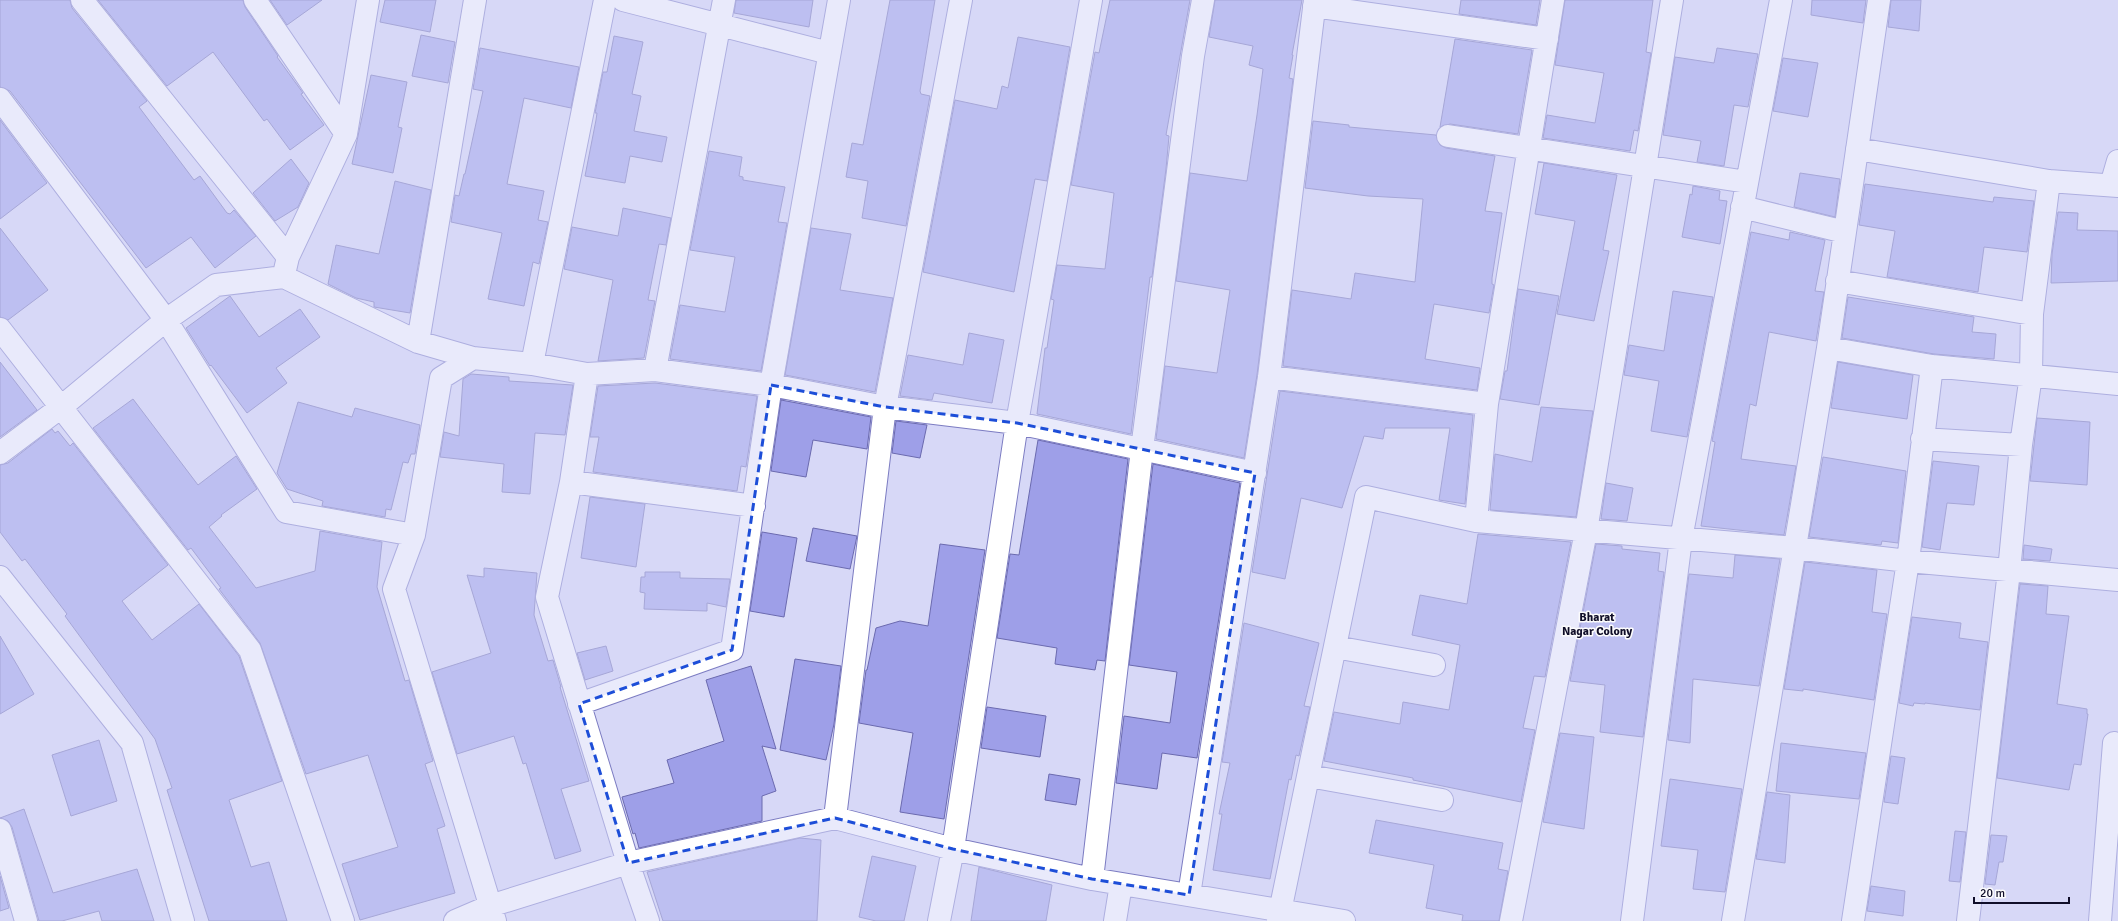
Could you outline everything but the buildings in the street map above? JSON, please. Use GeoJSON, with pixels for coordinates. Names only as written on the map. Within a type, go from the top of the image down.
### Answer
{"type":"FeatureCollection","features":[{"type":"Feature","properties":{"kind":"street"},"geometry":{"type":"LineString","coordinates":[[82,0],[286,267],[418,342],[473,358],[532,364],[587,374],[655,370],[771,385],[886,407],[1017,423],[1255,473]]}},
{"type":"Feature","properties":{"kind":"street"},"geometry":{"type":"LineString","coordinates":[[255,0],[346,134]]}},
{"type":"Feature","properties":{"kind":"street"},"geometry":{"type":"LineString","coordinates":[[286,267],[346,134],[368,0]]}},
{"type":"Feature","properties":{"kind":"street"},"geometry":{"type":"LineString","coordinates":[[418,342],[475,0]]}},
{"type":"Feature","properties":{"kind":"street"},"geometry":{"type":"LineString","coordinates":[[532,364],[605,0]]}},
{"type":"Feature","properties":{"kind":"street"},"geometry":{"type":"LineString","coordinates":[[623,0],[829,53]]}},
{"type":"Feature","properties":{"kind":"street"},"geometry":{"type":"LineString","coordinates":[[655,370],[724,0]]}},
{"type":"Feature","properties":{"kind":"street"},"geometry":{"type":"LineString","coordinates":[[579,704],[732,650],[771,385],[839,0]]}},
{"type":"Feature","properties":{"kind":"street"},"geometry":{"type":"LineString","coordinates":[[835,818],[886,407],[961,0]]}},
{"type":"Feature","properties":{"kind":"street"},"geometry":{"type":"LineString","coordinates":[[939,921],[953,849],[1017,423],[1091,0]]}},
{"type":"Feature","properties":{"kind":"street"},"geometry":{"type":"LineString","coordinates":[[1092,879],[1142,450],[1192,64],[1203,0]]}},
{"type":"Feature","properties":{"kind":"street"},"geometry":{"type":"LineString","coordinates":[[1476,521],[1487,404],[1553,0]]}},
{"type":"Feature","properties":{"kind":"street"},"geometry":{"type":"LineString","coordinates":[[1511,921],[1586,531],[1643,166],[1672,0]]}},
{"type":"Feature","properties":{"kind":"street"},"geometry":{"type":"LineString","coordinates":[[1632,921],[1681,539],[1781,0]]}},
{"type":"Feature","properties":{"kind":"street"},"geometry":{"type":"LineString","coordinates":[[1733,921],[1828,348],[1879,0]]}},
{"type":"Feature","properties":{"kind":"street"},"geometry":{"type":"LineString","coordinates":[[1189,895],[1269,377],[1314,3],[1547,39]]}},
{"type":"Feature","properties":{"kind":"street"},"geometry":{"type":"LineString","coordinates":[[0,100],[166,320],[286,512],[414,535]]}},
{"type":"Feature","properties":{"kind":"street"},"geometry":{"type":"LineString","coordinates":[[1448,136],[1747,182]]}},
{"type":"Feature","properties":{"kind":"street"},"geometry":{"type":"LineString","coordinates":[[1857,149],[2049,181],[2115,186],[2118,162]]}},
{"type":"Feature","properties":{"kind":"street"},"geometry":{"type":"LineString","coordinates":[[1968,921],[2009,571],[2021,446],[2031,375],[2032,314],[2049,181]]}},
{"type":"Feature","properties":{"kind":"street"},"geometry":{"type":"LineString","coordinates":[[1742,207],[1845,232]]}},
{"type":"Feature","properties":{"kind":"street"},"geometry":{"type":"LineString","coordinates":[[0,453],[60,408],[166,320],[216,285],[286,267]]}},
{"type":"Feature","properties":{"kind":"street"},"geometry":{"type":"LineString","coordinates":[[1837,281],[2032,314]]}},
{"type":"Feature","properties":{"kind":"street"},"geometry":{"type":"LineString","coordinates":[[0,329],[60,408],[250,650],[343,921]]}},
{"type":"Feature","properties":{"kind":"street"},"geometry":{"type":"LineString","coordinates":[[1828,348],[1932,366],[2118,384]]}},
{"type":"Feature","properties":{"kind":"street"},"geometry":{"type":"LineString","coordinates":[[473,358],[441,378],[414,535],[394,589],[493,914]]}},
{"type":"Feature","properties":{"kind":"street"},"geometry":{"type":"LineString","coordinates":[[1853,921],[1908,561],[1932,366]]}},
{"type":"Feature","properties":{"kind":"street"},"geometry":{"type":"LineString","coordinates":[[587,374],[571,482],[547,597],[628,862],[648,921]]}},
{"type":"Feature","properties":{"kind":"street"},"geometry":{"type":"LineString","coordinates":[[1269,377],[1487,404]]}},
{"type":"Feature","properties":{"kind":"street"},"geometry":{"type":"LineString","coordinates":[[1922,439],[2021,446]]}},
{"type":"Feature","properties":{"kind":"street"},"geometry":{"type":"LineString","coordinates":[[571,482],[754,506]]}},
{"type":"Feature","properties":{"kind":"street"},"geometry":{"type":"LineString","coordinates":[[1279,916],[1366,497],[1476,521],[1795,548],[1908,561],[2118,580]]}},
{"type":"Feature","properties":{"kind":"street"},"geometry":{"type":"LineString","coordinates":[[0,577],[132,743],[183,921]]}},
{"type":"Feature","properties":{"kind":"street"},"geometry":{"type":"LineString","coordinates":[[1335,647],[1434,664]]}},
{"type":"Feature","properties":{"kind":"street"},"geometry":{"type":"LineString","coordinates":[[2100,921],[2114,743]]}},
{"type":"Feature","properties":{"kind":"street"},"geometry":{"type":"LineString","coordinates":[[1308,776],[1442,800]]}},
{"type":"Feature","properties":{"kind":"street"},"geometry":{"type":"LineString","coordinates":[[455,921],[493,914],[628,862],[835,818],[953,849],[1092,879],[1189,895],[1279,916],[1344,921]]}},
{"type":"Feature","properties":{"kind":"street"},"geometry":{"type":"LineString","coordinates":[[0,830],[26,921]]}},
{"type":"Feature","properties":{"kind":"street"},"geometry":{"type":"LineString","coordinates":[[1115,921],[1121,884]]}},
{"type":"Feature","properties":{"kind":"highlighted area"},"geometry":{"type":"Polygon","coordinates":[[[771,385],[885,407],[1017,423],[1255,473],[1189,895],[1092,879],[953,849],[835,818],[628,863],[579,704],[732,650],[771,385]]]}},
{"type":"Feature","properties":{"kind":"district","name":"Bharat Nagar Colony"},"geometry":{"type":"Point","coordinates":[1597,624]}}]}
